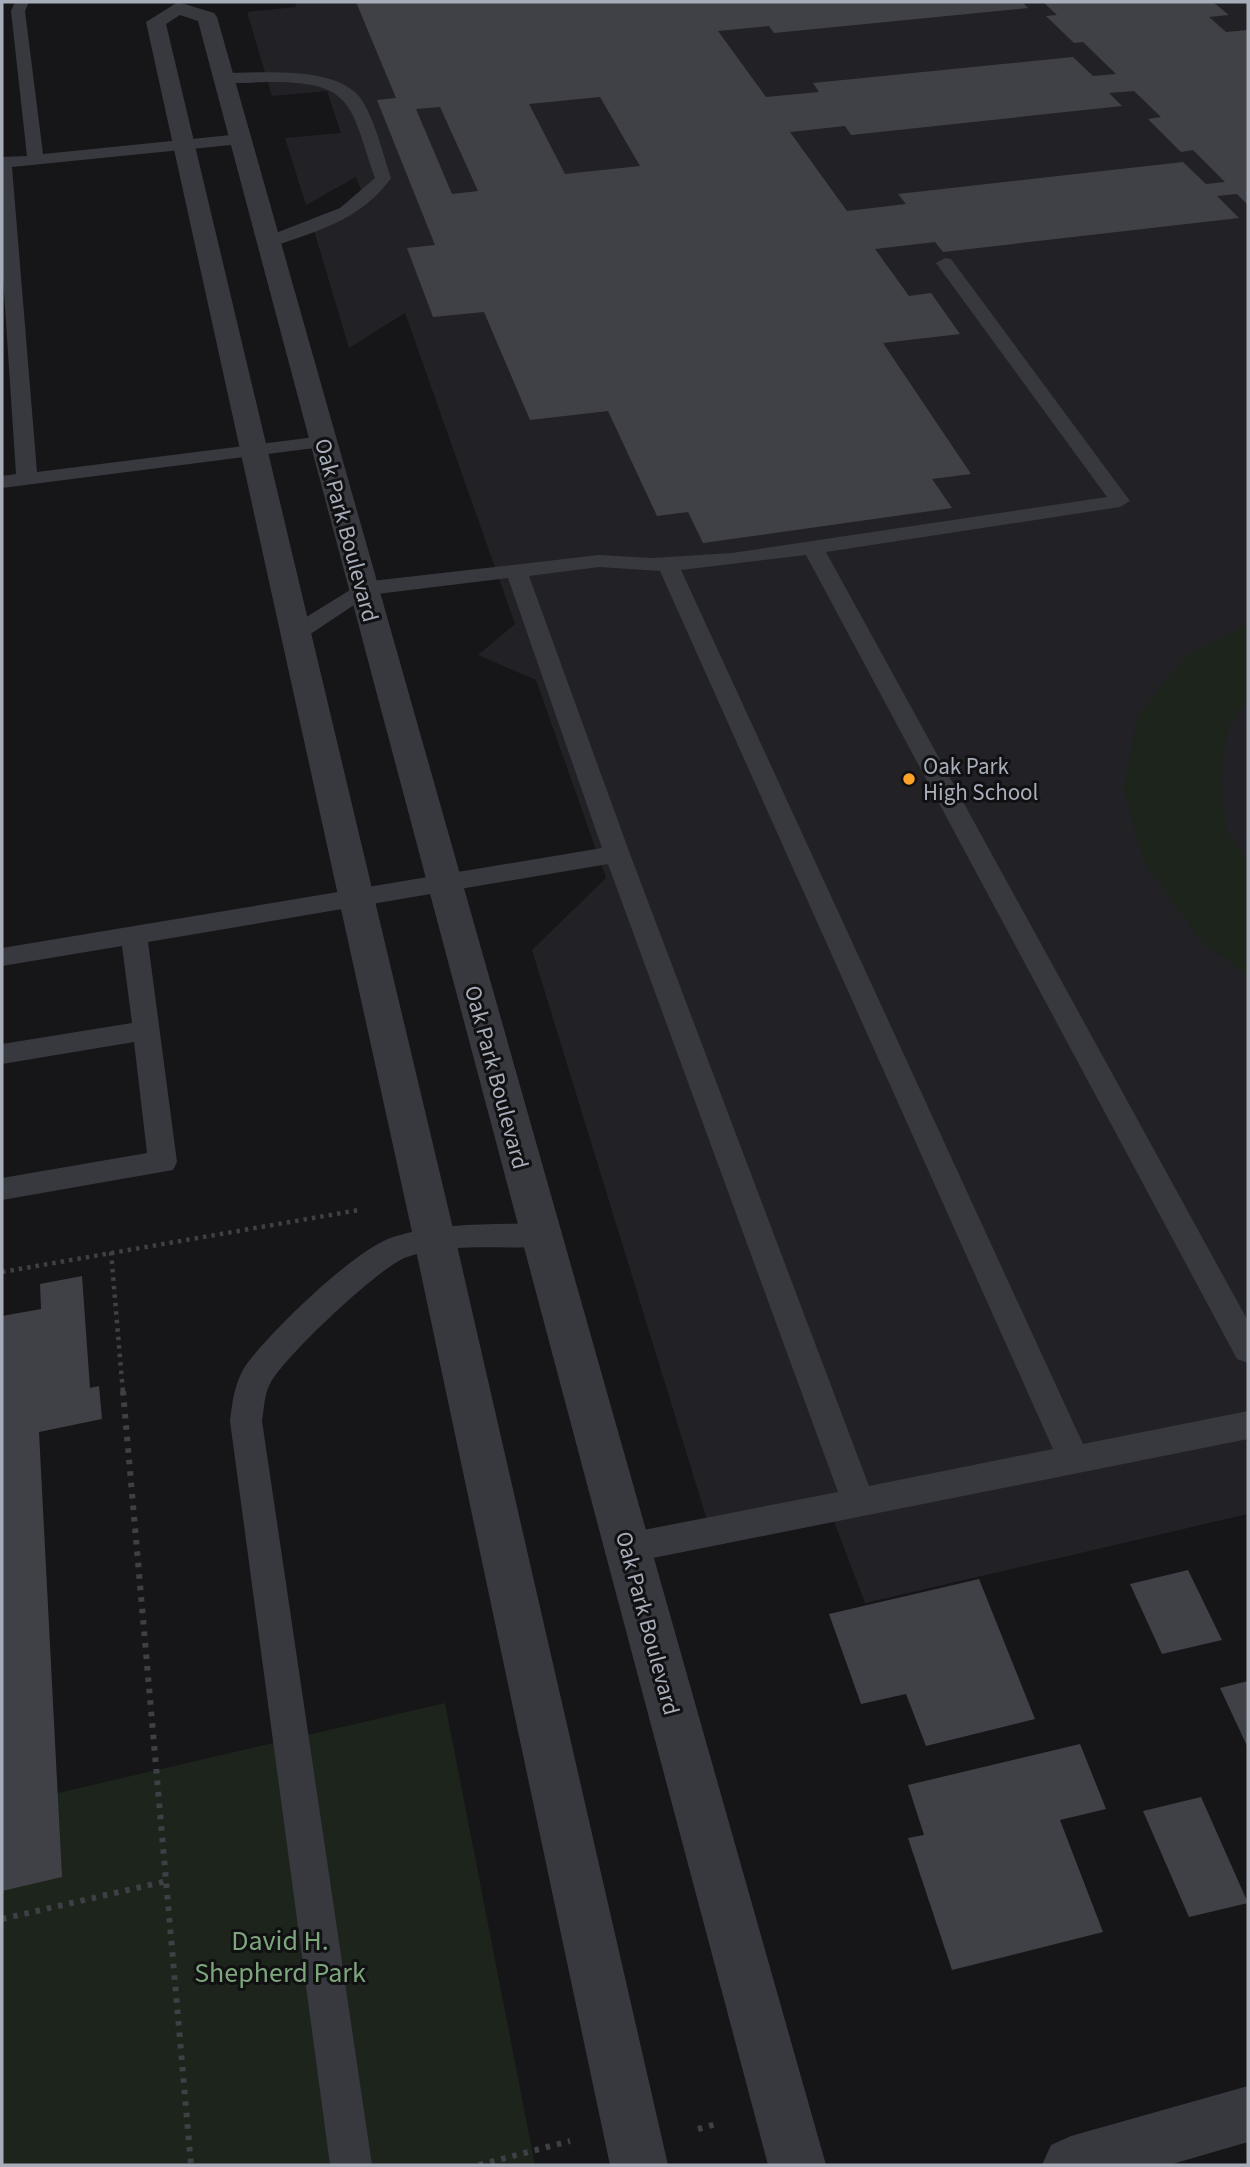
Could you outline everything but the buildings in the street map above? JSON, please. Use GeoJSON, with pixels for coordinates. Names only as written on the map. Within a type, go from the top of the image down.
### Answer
{"type":"FeatureCollection","features":[{"type":"Feature","properties":{"kind":"street","name":"Oak Park Boulevard"},"geometry":{"type":"LineString","coordinates":[[639,2165],[435,1241],[156,22],[177,5],[207,17],[797,2165]]}},
{"type":"Feature","properties":{"kind":"street"},"geometry":{"type":"LineString","coordinates":[[1071,2165],[1248,2114]]}},
{"type":"Feature","properties":{"kind":"lane"},"geometry":{"type":"LineString","coordinates":[[22,2],[18,11],[35,159]]}},
{"type":"Feature","properties":{"kind":"lane"},"geometry":{"type":"LineString","coordinates":[[224,78],[286,78],[337,88],[353,99],[383,178],[369,197],[332,221],[269,242]]}},
{"type":"Feature","properties":{"kind":"lane"},"geometry":{"type":"LineString","coordinates":[[27,479],[3,162],[241,139]]}},
{"type":"Feature","properties":{"kind":"lane"},"geometry":{"type":"LineString","coordinates":[[295,634],[363,589],[598,561],[634,566],[668,566],[813,548],[1121,501],[945,263]]}},
{"type":"Feature","properties":{"kind":"lane"},"geometry":{"type":"LineString","coordinates":[[2,482],[323,442]]}},
{"type":"Feature","properties":{"kind":"lane"},"geometry":{"type":"LineString","coordinates":[[813,548],[1248,1350]]}},
{"type":"Feature","properties":{"kind":"lane"},"geometry":{"type":"LineString","coordinates":[[668,566],[1074,1460]]}},
{"type":"Feature","properties":{"kind":"lane"},"geometry":{"type":"LineString","coordinates":[[516,569],[617,855],[859,1504]]}},
{"type":"Feature","properties":{"kind":"lane"},"geometry":{"type":"LineString","coordinates":[[2,957],[617,855]]}},
{"type":"Feature","properties":{"kind":"lane"},"geometry":{"type":"LineString","coordinates":[[2,1189],[163,1162],[134,935]]}},
{"type":"Feature","properties":{"kind":"lane"},"geometry":{"type":"LineString","coordinates":[[2,1054],[147,1030]]}},
{"type":"Feature","properties":{"kind":"lane"},"geometry":{"type":"LineString","coordinates":[[351,2165],[246,1420],[248,1397],[257,1375],[369,1262],[396,1248],[435,1241],[541,1235]]}},
{"type":"Feature","properties":{"kind":"lane"},"geometry":{"type":"LineString","coordinates":[[628,1548],[859,1504],[1248,1424]]}},
{"type":"Feature","properties":{"kind":"path"},"geometry":{"type":"LineString","coordinates":[[2,1272],[360,1210]]}},
{"type":"Feature","properties":{"kind":"path"},"geometry":{"type":"LineString","coordinates":[[111,1251],[191,2165]]}},
{"type":"Feature","properties":{"kind":"path"},"geometry":{"type":"LineString","coordinates":[[2,1919],[167,1881]]}},
{"type":"Feature","properties":{"kind":"path"},"geometry":{"type":"LineString","coordinates":[[687,2131],[734,2119]]}},
{"type":"Feature","properties":{"kind":"path"},"geometry":{"type":"LineString","coordinates":[[480,2165],[578,2139]]}},
{"type":"Feature","properties":{"kind":"shaded area","name":"Oak Park High School"},"geometry":{"type":"Polygon","coordinates":[[[295,2],[1248,2],[1248,1514],[865,1603],[829,1508],[711,1533],[532,950],[606,878],[536,680],[478,655],[515,624],[405,313],[349,348],[313,227],[364,197],[356,177],[306,205],[285,138],[341,133],[327,91],[272,96],[247,12],[296,7],[295,2]]]}},
{"type":"Feature","properties":{"kind":"green space"},"geometry":{"type":"Polygon","coordinates":[[[1248,624],[1248,701],[1228,727],[1221,779],[1227,832],[1248,860],[1248,976],[1201,941],[1144,863],[1123,788],[1138,715],[1186,655],[1248,624]]]}},
{"type":"Feature","properties":{"kind":"green space","name":"David H. Shepherd Park"},"geometry":{"type":"Polygon","coordinates":[[[445,1703],[535,2165],[2,2165],[2,1806],[445,1703]]]}},
{"type":"Feature","properties":{"kind":"place","name":"Oak Park High School"},"geometry":{"type":"Point","coordinates":[909,779]}}]}
